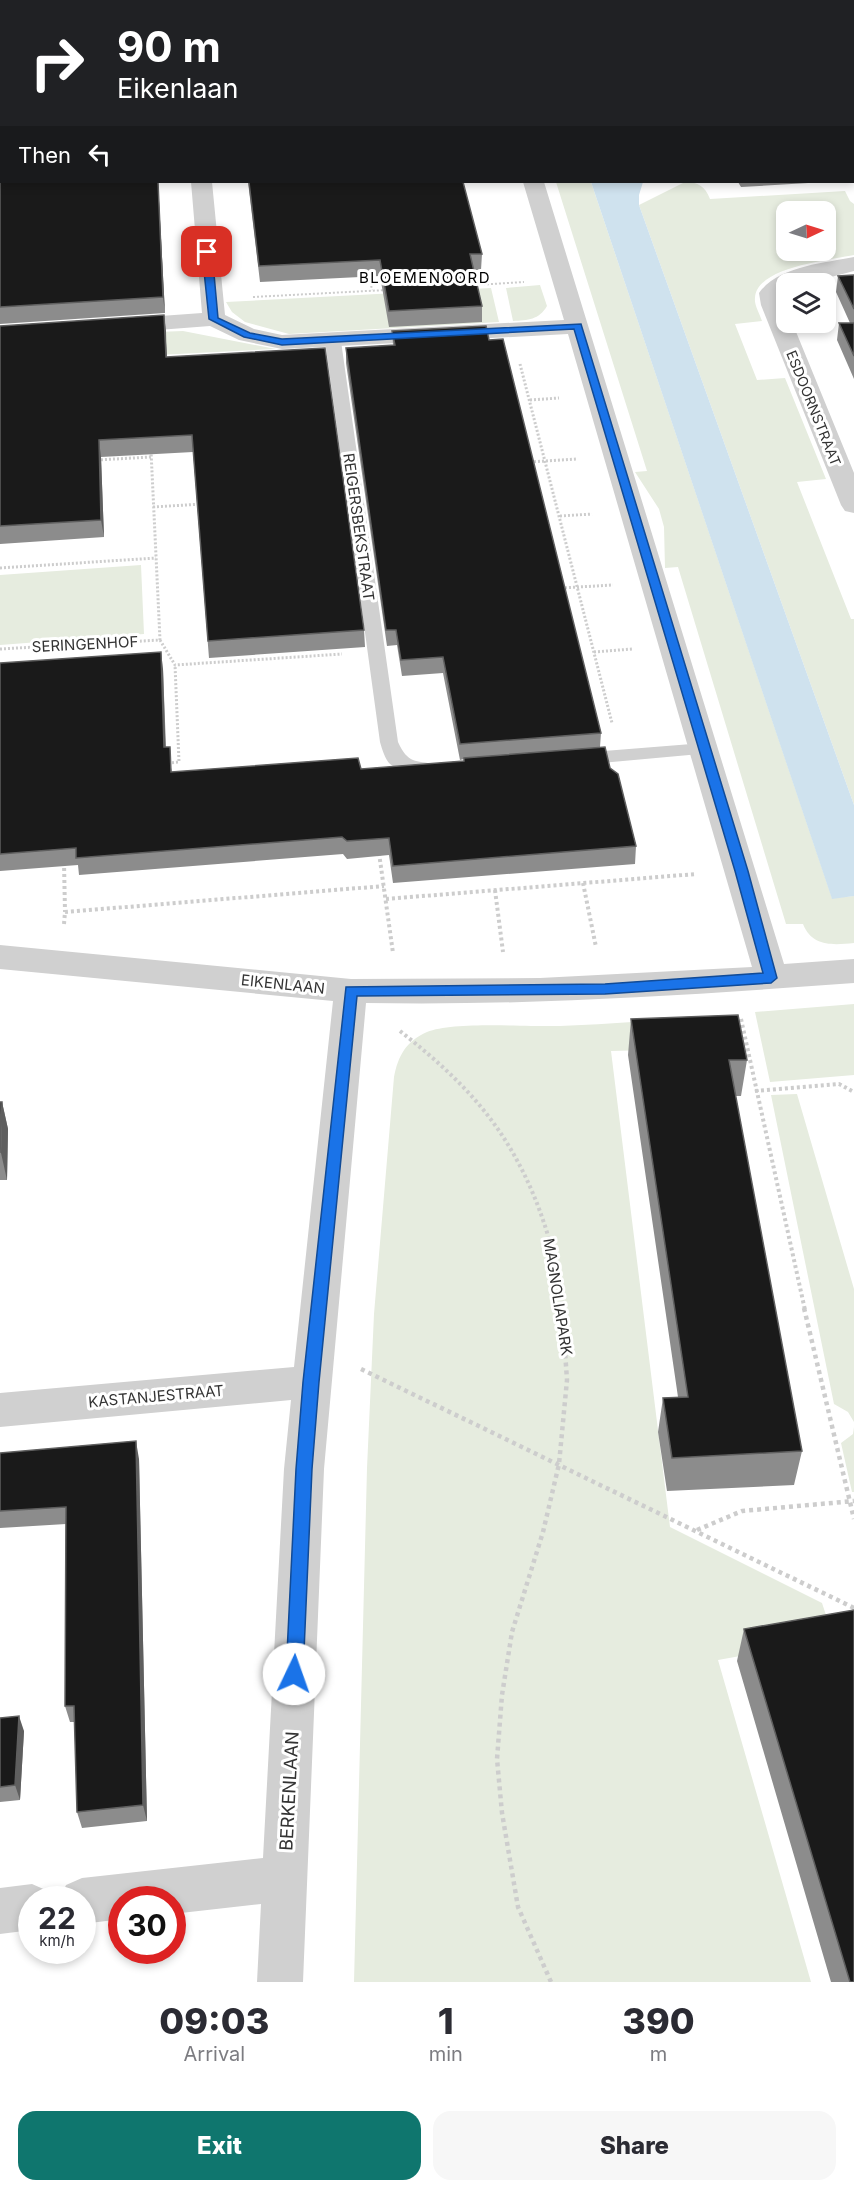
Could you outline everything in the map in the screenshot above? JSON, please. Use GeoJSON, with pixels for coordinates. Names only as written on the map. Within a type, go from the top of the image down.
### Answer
{"type":"FeatureCollection","features":[{"type":"Feature","properties":{"kind":"street"},"geometry":{"type":"LineString","coordinates":[[201,183],[212,309]]}},
{"type":"Feature","properties":{"kind":"street"},"geometry":{"type":"LineString","coordinates":[[534,183],[771,978]]}},
{"type":"Feature","properties":{"kind":"street","name":"ESDOORNSTRAAT"},"geometry":{"type":"LineString","coordinates":[[854,264],[780,284],[771,293],[772,305],[854,505]]}},
{"type":"Feature","properties":{"kind":"street"},"geometry":{"type":"LineString","coordinates":[[96,327],[212,309],[247,335],[282,342],[578,326]]}},
{"type":"Feature","properties":{"kind":"street","name":"EIKENLAAN"},"geometry":{"type":"LineString","coordinates":[[0,957],[60,961],[351,991],[398,992],[605,989],[854,971]]}},
{"type":"Feature","properties":{"kind":"street","name":"BERKENLAAN"},"geometry":{"type":"LineString","coordinates":[[280,1982],[304,1469],[351,991]]}},
{"type":"Feature","properties":{"kind":"street","name":"KASTANJESTRAAT"},"geometry":{"type":"LineString","coordinates":[[0,1410],[313,1364]]}},
{"type":"Feature","properties":{"kind":"street"},"geometry":{"type":"LineString","coordinates":[[96,1899],[285,1878]]}},
{"type":"Feature","properties":{"kind":"street"},"geometry":{"type":"LineString","coordinates":[[0,1911],[18,1909]]}},
{"type":"Feature","properties":{"kind":"lane","name":"REIGERSBEKSTRAAT"},"geometry":{"type":"LineString","coordinates":[[333,341],[389,742],[396,759],[411,767],[434,770],[455,768]]}},
{"type":"Feature","properties":{"kind":"lane"},"geometry":{"type":"LineString","coordinates":[[561,760],[704,749]]}},
{"type":"Feature","properties":{"kind":"path"},"geometry":{"type":"LineString","coordinates":[[368,268],[372,290]]}},
{"type":"Feature","properties":{"kind":"path"},"geometry":{"type":"LineString","coordinates":[[468,285],[564,280]]}},
{"type":"Feature","properties":{"kind":"path"},"geometry":{"type":"LineString","coordinates":[[212,309],[396,289]]}},
{"type":"Feature","properties":{"kind":"path"},"geometry":{"type":"LineString","coordinates":[[512,330],[621,756]]}},
{"type":"Feature","properties":{"kind":"path","name":"SERINGENHOF"},"geometry":{"type":"LineString","coordinates":[[0,649],[160,640],[150,446]]}},
{"type":"Feature","properties":{"kind":"path"},"geometry":{"type":"LineString","coordinates":[[93,460],[151,457]]}},
{"type":"Feature","properties":{"kind":"path"},"geometry":{"type":"LineString","coordinates":[[523,462],[616,457]]}},
{"type":"Feature","properties":{"kind":"path"},"geometry":{"type":"LineString","coordinates":[[153,507],[212,504]]}},
{"type":"Feature","properties":{"kind":"path"},"geometry":{"type":"LineString","coordinates":[[0,568],[156,558]]}},
{"type":"Feature","properties":{"kind":"path"},"geometry":{"type":"LineString","coordinates":[[554,589],[654,582]]}},
{"type":"Feature","properties":{"kind":"path"},"geometry":{"type":"LineString","coordinates":[[156,764],[179,762],[175,665],[160,640]]}},
{"type":"Feature","properties":{"kind":"path"},"geometry":{"type":"LineString","coordinates":[[175,665],[376,651]]}},
{"type":"Feature","properties":{"kind":"path"},"geometry":{"type":"LineString","coordinates":[[379,852],[398,992]]}},
{"type":"Feature","properties":{"kind":"path"},"geometry":{"type":"LineString","coordinates":[[60,961],[65,912],[64,853]]}},
{"type":"Feature","properties":{"kind":"path"},"geometry":{"type":"LineString","coordinates":[[386,899],[741,871]]}},
{"type":"Feature","properties":{"kind":"path"},"geometry":{"type":"LineString","coordinates":[[583,883],[605,989]]}},
{"type":"Feature","properties":{"kind":"path"},"geometry":{"type":"LineString","coordinates":[[65,912],[384,886]]}},
{"type":"Feature","properties":{"kind":"path"},"geometry":{"type":"LineString","coordinates":[[495,890],[509,991]]}},
{"type":"Feature","properties":{"kind":"path"},"geometry":{"type":"LineString","coordinates":[[734,980],[755,1091],[854,1519]]}},
{"type":"Feature","properties":{"kind":"path","name":"MAGNOLIAPARK"},"geometry":{"type":"LineString","coordinates":[[351,991],[437,1061],[466,1090],[502,1135],[527,1178],[548,1232],[568,1342],[568,1395],[559,1463],[545,1528],[513,1630],[504,1685],[497,1758],[504,1828],[519,1907],[551,1982]]}},
{"type":"Feature","properties":{"kind":"path"},"geometry":{"type":"LineString","coordinates":[[755,1091],[838,1084],[854,1092]]}},
{"type":"Feature","properties":{"kind":"path"},"geometry":{"type":"LineString","coordinates":[[313,1364],[559,1463],[854,1608]]}},
{"type":"Feature","properties":{"kind":"path"},"geometry":{"type":"LineString","coordinates":[[697,1530],[742,1511],[851,1501]]}},
{"type":"Feature","properties":{"kind":"shaded area"},"geometry":{"type":"Polygon","coordinates":[[[556,183],[591,183],[832,898],[854,896],[854,943],[824,943],[812,937],[803,924],[786,924],[678,567],[665,568],[664,527],[659,509],[635,472],[647,471],[556,183]]]}},
{"type":"Feature","properties":{"kind":"shaded area"},"geometry":{"type":"Polygon","coordinates":[[[683,183],[694,183],[701,186],[710,199],[845,191],[854,204],[854,255],[836,258],[836,201],[776,201],[776,261],[822,261],[776,273],[759,287],[755,298],[762,321],[735,324],[757,380],[785,378],[826,479],[797,482],[851,619],[854,619],[854,805],[639,205],[683,183]]]}},
{"type":"Feature","properties":{"kind":"shaded area"},"geometry":{"type":"Polygon","coordinates":[[[540,285],[547,306],[544,311],[533,318],[513,321],[506,288],[540,285]]]}},
{"type":"Feature","properties":{"kind":"shaded area"},"geometry":{"type":"Polygon","coordinates":[[[491,288],[499,322],[289,334],[245,322],[232,312],[226,302],[491,288]]]}},
{"type":"Feature","properties":{"kind":"shaded area"},"geometry":{"type":"Polygon","coordinates":[[[183,331],[276,349],[158,355],[157,332],[183,331]]]}},
{"type":"Feature","properties":{"kind":"shaded area"},"geometry":{"type":"Polygon","coordinates":[[[141,565],[144,634],[0,645],[0,575],[141,565]]]}},
{"type":"Feature","properties":{"kind":"shaded area"},"geometry":{"type":"Polygon","coordinates":[[[854,1004],[854,1075],[770,1082],[755,1012],[854,1004]]]}},
{"type":"Feature","properties":{"kind":"shaded area"},"geometry":{"type":"Polygon","coordinates":[[[725,1015],[731,1048],[611,1051],[670,1527],[822,1603],[834,1639],[718,1660],[811,1982],[354,1982],[367,1468],[374,1314],[394,1077],[398,1062],[404,1050],[414,1040],[427,1032],[439,1029],[473,1026],[581,1025],[725,1015]]]}},
{"type":"Feature","properties":{"kind":"shaded area"},"geometry":{"type":"Polygon","coordinates":[[[797,1094],[854,1289],[854,1422],[848,1412],[834,1404],[771,1095],[797,1094]]]}},
{"type":"Feature","properties":{"kind":"shaded area"},"geometry":{"type":"Polygon","coordinates":[[[854,1427],[854,1492],[852,1492],[841,1443],[853,1434],[854,1427]]]}},
{"type":"Feature","properties":{"kind":"water"},"geometry":{"type":"Polygon","coordinates":[[[591,183],[643,183],[639,205],[854,805],[854,896],[832,899],[591,183]]]}},
{"type":"Feature","properties":{"kind":"building"},"geometry":{"type":"Polygon","coordinates":[[[0,183],[158,183],[163,297],[0,307],[0,183]]]}},
{"type":"Feature","properties":{"kind":"building"},"geometry":{"type":"Polygon","coordinates":[[[249,183],[463,183],[482,254],[470,254],[482,306],[389,311],[380,260],[259,266],[249,183]]]}},
{"type":"Feature","properties":{"kind":"building"},"geometry":{"type":"Polygon","coordinates":[[[854,275],[854,309],[838,276],[854,275]]]}},
{"type":"Feature","properties":{"kind":"building"},"geometry":{"type":"Polygon","coordinates":[[[164,315],[166,357],[325,348],[364,630],[208,641],[192,435],[99,440],[101,520],[0,526],[0,326],[164,315]]]}},
{"type":"Feature","properties":{"kind":"building"},"geometry":{"type":"Polygon","coordinates":[[[839,323],[854,323],[854,356],[839,323]]]}},
{"type":"Feature","properties":{"kind":"building"},"geometry":{"type":"Polygon","coordinates":[[[486,326],[489,340],[503,339],[601,733],[460,744],[443,657],[401,660],[396,630],[386,630],[346,348],[395,345],[392,331],[486,326]]]}},
{"type":"Feature","properties":{"kind":"building"},"geometry":{"type":"Polygon","coordinates":[[[161,652],[164,747],[170,747],[171,772],[358,758],[361,769],[605,747],[610,768],[618,774],[636,846],[393,866],[389,838],[347,841],[342,837],[76,858],[76,848],[0,854],[0,663],[161,652]]]}},
{"type":"Feature","properties":{"kind":"building"},"geometry":{"type":"Polygon","coordinates":[[[738,1015],[747,1060],[729,1060],[802,1451],[672,1458],[663,1398],[688,1397],[631,1019],[738,1015]]]}},
{"type":"Feature","properties":{"kind":"building"},"geometry":{"type":"Polygon","coordinates":[[[0,1102],[2,1102],[0,1153],[0,1102]]]}},
{"type":"Feature","properties":{"kind":"building"},"geometry":{"type":"Polygon","coordinates":[[[136,1441],[143,1805],[77,1812],[74,1706],[65,1706],[66,1507],[0,1511],[0,1453],[136,1441]]]}},
{"type":"Feature","properties":{"kind":"building"},"geometry":{"type":"Polygon","coordinates":[[[854,1610],[854,1982],[850,1982],[744,1629],[854,1610]]]}},
{"type":"Feature","properties":{"kind":"building"},"geometry":{"type":"Polygon","coordinates":[[[19,1716],[15,1785],[0,1787],[0,1718],[19,1716]]]}},
{"type":"Feature","properties":{"kind":"district","name":"BLOEMENOORD"},"geometry":{"type":"Point","coordinates":[425,277]}},
{"type":"Feature","properties":{"kind":"route"},"geometry":{"type":"LineString","coordinates":[[207,252],[214,319],[247,335],[282,342],[578,326],[771,978],[605,989],[351,991],[311,1382],[304,1469],[294,1674]]}}]}
